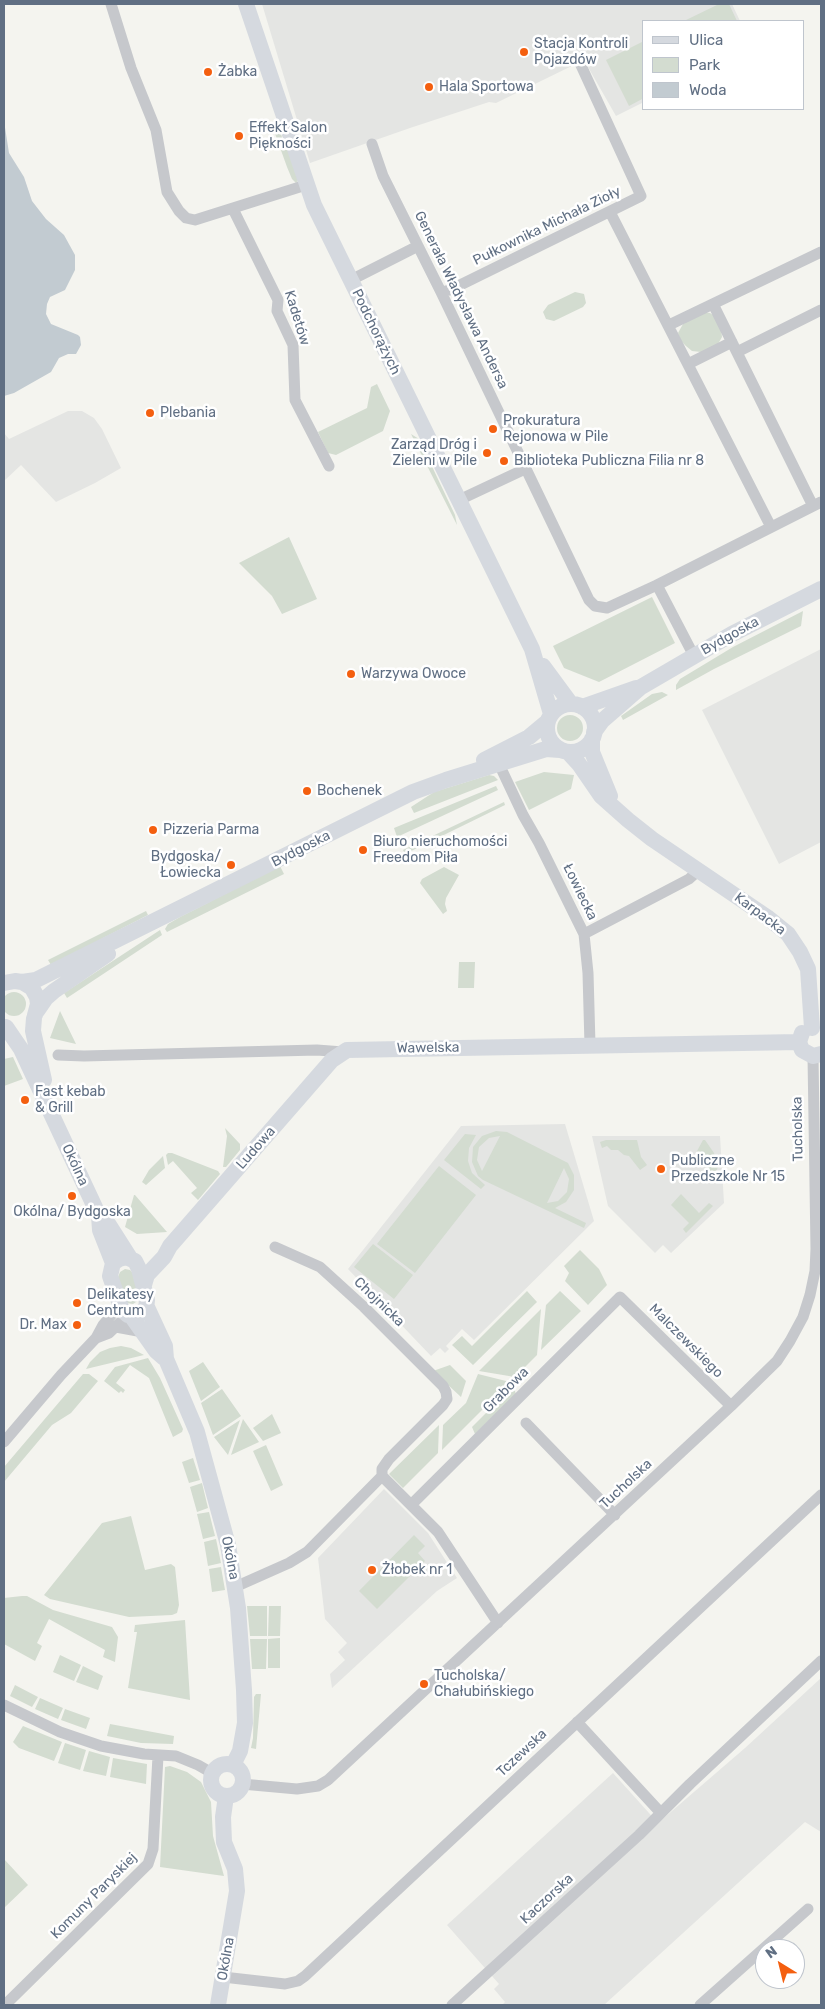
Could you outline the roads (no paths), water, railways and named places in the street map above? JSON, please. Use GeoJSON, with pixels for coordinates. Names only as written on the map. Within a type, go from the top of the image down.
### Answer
{"type":"FeatureCollection","features":[{"type":"Feature","properties":{"kind":"street"},"geometry":{"type":"LineString","coordinates":[[111,4],[131,68],[156,130],[164,181],[171,200],[179,211],[191,220],[233,209],[306,185]]}},
{"type":"Feature","properties":{"kind":"street","name":"Podchorążych"},"geometry":{"type":"LineString","coordinates":[[246,4],[306,185],[350,280],[532,649],[561,692],[577,705]]}},
{"type":"Feature","properties":{"kind":"street","name":"Pułkownika Michała Zioły"},"geometry":{"type":"LineString","coordinates":[[441,292],[450,290],[641,196],[579,61]]}},
{"type":"Feature","properties":{"kind":"street","name":"Generała Władysława Andersa"},"geometry":{"type":"LineString","coordinates":[[372,144],[383,176],[441,292],[525,469],[591,603],[598,608],[607,608],[657,585],[817,504],[734,348],[713,304]]}},
{"type":"Feature","properties":{"kind":"street","name":"Kadetów"},"geometry":{"type":"LineString","coordinates":[[233,209],[278,300],[277,311],[293,345],[295,400],[329,466]]}},
{"type":"Feature","properties":{"kind":"street"},"geometry":{"type":"LineString","coordinates":[[610,212],[669,324],[771,527]]}},
{"type":"Feature","properties":{"kind":"street"},"geometry":{"type":"LineString","coordinates":[[350,280],[418,246]]}},
{"type":"Feature","properties":{"kind":"street"},"geometry":{"type":"LineString","coordinates":[[669,324],[821,252]]}},
{"type":"Feature","properties":{"kind":"street"},"geometry":{"type":"LineString","coordinates":[[688,364],[734,348],[821,310]]}},
{"type":"Feature","properties":{"kind":"street"},"geometry":{"type":"LineString","coordinates":[[459,500],[525,469]]}},
{"type":"Feature","properties":{"kind":"street"},"geometry":{"type":"LineString","coordinates":[[657,585],[694,656]]}},
{"type":"Feature","properties":{"kind":"street","name":"Bydgoska"},"geometry":{"type":"LineString","coordinates":[[593,735],[602,721],[641,686],[740,630],[821,588]]}},
{"type":"Feature","properties":{"kind":"street","name":"Podchorążych"},"geometry":{"type":"LineString","coordinates":[[532,649],[549,718]]}},
{"type":"Feature","properties":{"kind":"street","name":"Bydgoska"},"geometry":{"type":"LineString","coordinates":[[577,705],[641,686]]}},
{"type":"Feature","properties":{"kind":"street"},"geometry":{"type":"LineString","coordinates":[[577,705],[592,718],[593,735],[582,749],[564,751],[550,741],[547,729],[549,718],[559,707],[577,705]]}},
{"type":"Feature","properties":{"kind":"street","name":"Bydgoska"},"geometry":{"type":"LineString","coordinates":[[446,780],[538,732],[549,718]]}},
{"type":"Feature","properties":{"kind":"street","name":"Karpacka"},"geometry":{"type":"LineString","coordinates":[[593,735],[592,752],[614,807]]}},
{"type":"Feature","properties":{"kind":"street","name":"Bydgoska"},"geometry":{"type":"LineString","coordinates":[[14,982],[36,980],[414,792],[546,749],[564,751]]}},
{"type":"Feature","properties":{"kind":"street","name":"Karpacka"},"geometry":{"type":"LineString","coordinates":[[564,751],[579,764],[601,796],[652,839],[767,916],[783,930],[795,944],[808,970],[817,1029]]}},
{"type":"Feature","properties":{"kind":"street","name":"Łowiecka"},"geometry":{"type":"LineString","coordinates":[[499,764],[522,815],[539,843],[584,934],[588,973],[590,1045]]}},
{"type":"Feature","properties":{"kind":"street"},"geometry":{"type":"LineString","coordinates":[[584,934],[689,879],[699,870]]}},
{"type":"Feature","properties":{"kind":"street","name":"Bydgoska"},"geometry":{"type":"LineString","coordinates":[[36,1014],[46,998],[58,988],[157,921]]}},
{"type":"Feature","properties":{"kind":"street","name":"Okólna"},"geometry":{"type":"LineString","coordinates":[[4,968],[14,982],[28,985],[35,992],[38,1004],[33,1031],[52,1113]]}},
{"type":"Feature","properties":{"kind":"street"},"geometry":{"type":"LineString","coordinates":[[5,1026],[12,1028],[24,1026],[36,1014]]}},
{"type":"Feature","properties":{"kind":"street","name":"Okólna"},"geometry":{"type":"LineString","coordinates":[[5,1026],[21,1049],[99,1216],[100,1230],[113,1263],[110,1276],[124,1316],[143,1332],[156,1351],[166,1359]]}},
{"type":"Feature","properties":{"kind":"street"},"geometry":{"type":"LineString","coordinates":[[817,1029],[805,1031],[799,1042],[802,1050],[817,1055]]}},
{"type":"Feature","properties":{"kind":"street","name":"Wawelska"},"geometry":{"type":"LineString","coordinates":[[58,1055],[94,1056],[317,1050],[343,1052],[380,1049],[799,1042]]}},
{"type":"Feature","properties":{"kind":"street","name":"Ludowa"},"geometry":{"type":"LineString","coordinates":[[144,1285],[147,1275],[164,1258],[170,1246],[326,1066],[343,1052]]}},
{"type":"Feature","properties":{"kind":"street","name":"Tucholska"},"geometry":{"type":"LineString","coordinates":[[242,1784],[297,1789],[318,1786],[328,1780],[731,1406],[777,1361],[790,1342],[802,1317],[811,1290],[815,1265],[818,1202],[817,1055]]}},
{"type":"Feature","properties":{"kind":"street","name":"Okólna"},"geometry":{"type":"LineString","coordinates":[[99,1216],[134,1255],[144,1285],[147,1306],[165,1346],[166,1359],[194,1423],[210,1472],[228,1545],[241,1644],[245,1722],[240,1751],[233,1765]]}},
{"type":"Feature","properties":{"kind":"street","name":"Ludowa"},"geometry":{"type":"LineString","coordinates":[[113,1263],[119,1259],[170,1246]]}},
{"type":"Feature","properties":{"kind":"street","name":"Chojnicka"},"geometry":{"type":"LineString","coordinates":[[275,1247],[320,1267],[364,1306],[443,1386],[448,1396],[443,1405],[389,1459],[382,1470],[382,1476]]}},
{"type":"Feature","properties":{"kind":"street","name":"Malczewskiego"},"geometry":{"type":"LineString","coordinates":[[620,1297],[731,1406]]}},
{"type":"Feature","properties":{"kind":"street","name":"Grabowa"},"geometry":{"type":"LineString","coordinates":[[412,1504],[620,1297]]}},
{"type":"Feature","properties":{"kind":"street"},"geometry":{"type":"LineString","coordinates":[[4,1442],[61,1375],[96,1338],[102,1325],[124,1316],[142,1314],[147,1306]]}},
{"type":"Feature","properties":{"kind":"street"},"geometry":{"type":"LineString","coordinates":[[96,1338],[109,1333],[124,1316]]}},
{"type":"Feature","properties":{"kind":"street"},"geometry":{"type":"LineString","coordinates":[[526,1424],[614,1515]]}},
{"type":"Feature","properties":{"kind":"street"},"geometry":{"type":"LineString","coordinates":[[235,1587],[305,1554],[382,1476],[438,1532],[498,1623]]}},
{"type":"Feature","properties":{"kind":"street","name":"Tczewska"},"geometry":{"type":"LineString","coordinates":[[223,1977],[285,1984],[301,1979],[821,1495]]}},
{"type":"Feature","properties":{"kind":"street","name":"Kaczorska"},"geometry":{"type":"LineString","coordinates":[[452,2005],[639,1834],[821,1661]]}},
{"type":"Feature","properties":{"kind":"street"},"geometry":{"type":"LineString","coordinates":[[4,1705],[60,1732],[101,1746],[158,1756],[176,1756],[212,1773]]}},
{"type":"Feature","properties":{"kind":"street"},"geometry":{"type":"LineString","coordinates":[[577,1722],[660,1812]]}},
{"type":"Feature","properties":{"kind":"street","name":"Komuny Paryskiej"},"geometry":{"type":"LineString","coordinates":[[5,2005],[139,1875],[148,1864],[153,1849],[158,1756]]}},
{"type":"Feature","properties":{"kind":"street"},"geometry":{"type":"LineString","coordinates":[[223,1764],[233,1765],[242,1775],[242,1784],[236,1793],[226,1796],[216,1792],[211,1783],[214,1769],[223,1764]]}},
{"type":"Feature","properties":{"kind":"street","name":"Okólna"},"geometry":{"type":"LineString","coordinates":[[218,2005],[237,1891],[235,1869],[224,1842],[226,1796]]}},
{"type":"Feature","properties":{"kind":"street"},"geometry":{"type":"LineString","coordinates":[[700,2005],[808,1909]]}},
{"type":"Feature","properties":{"kind":"water"},"geometry":{"type":"Polygon","coordinates":[[[4,121],[9,153],[24,177],[32,201],[46,219],[64,235],[75,255],[75,270],[65,290],[50,297],[46,314],[51,324],[78,335],[81,345],[76,354],[68,354],[59,358],[51,372],[14,393],[4,396],[4,121]]]}},
{"type":"Feature","properties":{"kind":"place","name":"Stacja Kontroli Pojazdów"},"geometry":{"type":"Point","coordinates":[524,52]}},
{"type":"Feature","properties":{"kind":"place","name":"Żabka"},"geometry":{"type":"Point","coordinates":[208,72]}},
{"type":"Feature","properties":{"kind":"place","name":"Hala Sportowa"},"geometry":{"type":"Point","coordinates":[429,87]}},
{"type":"Feature","properties":{"kind":"place","name":"Effekt Salon Piękności"},"geometry":{"type":"Point","coordinates":[239,136]}},
{"type":"Feature","properties":{"kind":"place","name":"Plebania"},"geometry":{"type":"Point","coordinates":[150,413]}},
{"type":"Feature","properties":{"kind":"place","name":"Prokuratura Rejonowa w Pile"},"geometry":{"type":"Point","coordinates":[493,429]}},
{"type":"Feature","properties":{"kind":"place","name":"Zarząd Dróg i Zieleni w Pile"},"geometry":{"type":"Point","coordinates":[487,453]}},
{"type":"Feature","properties":{"kind":"place","name":"Biblioteka Publiczna Filia nr 8"},"geometry":{"type":"Point","coordinates":[504,461]}},
{"type":"Feature","properties":{"kind":"place","name":"Warzywa Owoce"},"geometry":{"type":"Point","coordinates":[351,674]}},
{"type":"Feature","properties":{"kind":"place","name":"Bochenek"},"geometry":{"type":"Point","coordinates":[307,791]}},
{"type":"Feature","properties":{"kind":"place","name":"Pizzeria Parma"},"geometry":{"type":"Point","coordinates":[153,830]}},
{"type":"Feature","properties":{"kind":"place","name":"Biuro nieruchomości Freedom Piła"},"geometry":{"type":"Point","coordinates":[363,850]}},
{"type":"Feature","properties":{"kind":"place","name":"Bydgoska/ Łowiecka"},"geometry":{"type":"Point","coordinates":[231,865]}},
{"type":"Feature","properties":{"kind":"place","name":"Fast kebab & Grill"},"geometry":{"type":"Point","coordinates":[25,1100]}},
{"type":"Feature","properties":{"kind":"place","name":"Publiczne Przedszkole Nr 15"},"geometry":{"type":"Point","coordinates":[661,1169]}},
{"type":"Feature","properties":{"kind":"place","name":"Okólna/ Bydgoska"},"geometry":{"type":"Point","coordinates":[72,1196]}},
{"type":"Feature","properties":{"kind":"place","name":"Delikatesy Centrum"},"geometry":{"type":"Point","coordinates":[77,1303]}},
{"type":"Feature","properties":{"kind":"place","name":"Dr. Max"},"geometry":{"type":"Point","coordinates":[77,1325]}},
{"type":"Feature","properties":{"kind":"place","name":"Żłobek nr 1"},"geometry":{"type":"Point","coordinates":[372,1570]}},
{"type":"Feature","properties":{"kind":"place","name":"Tucholska/ Chałubińskiego"},"geometry":{"type":"Point","coordinates":[424,1684]}}]}
